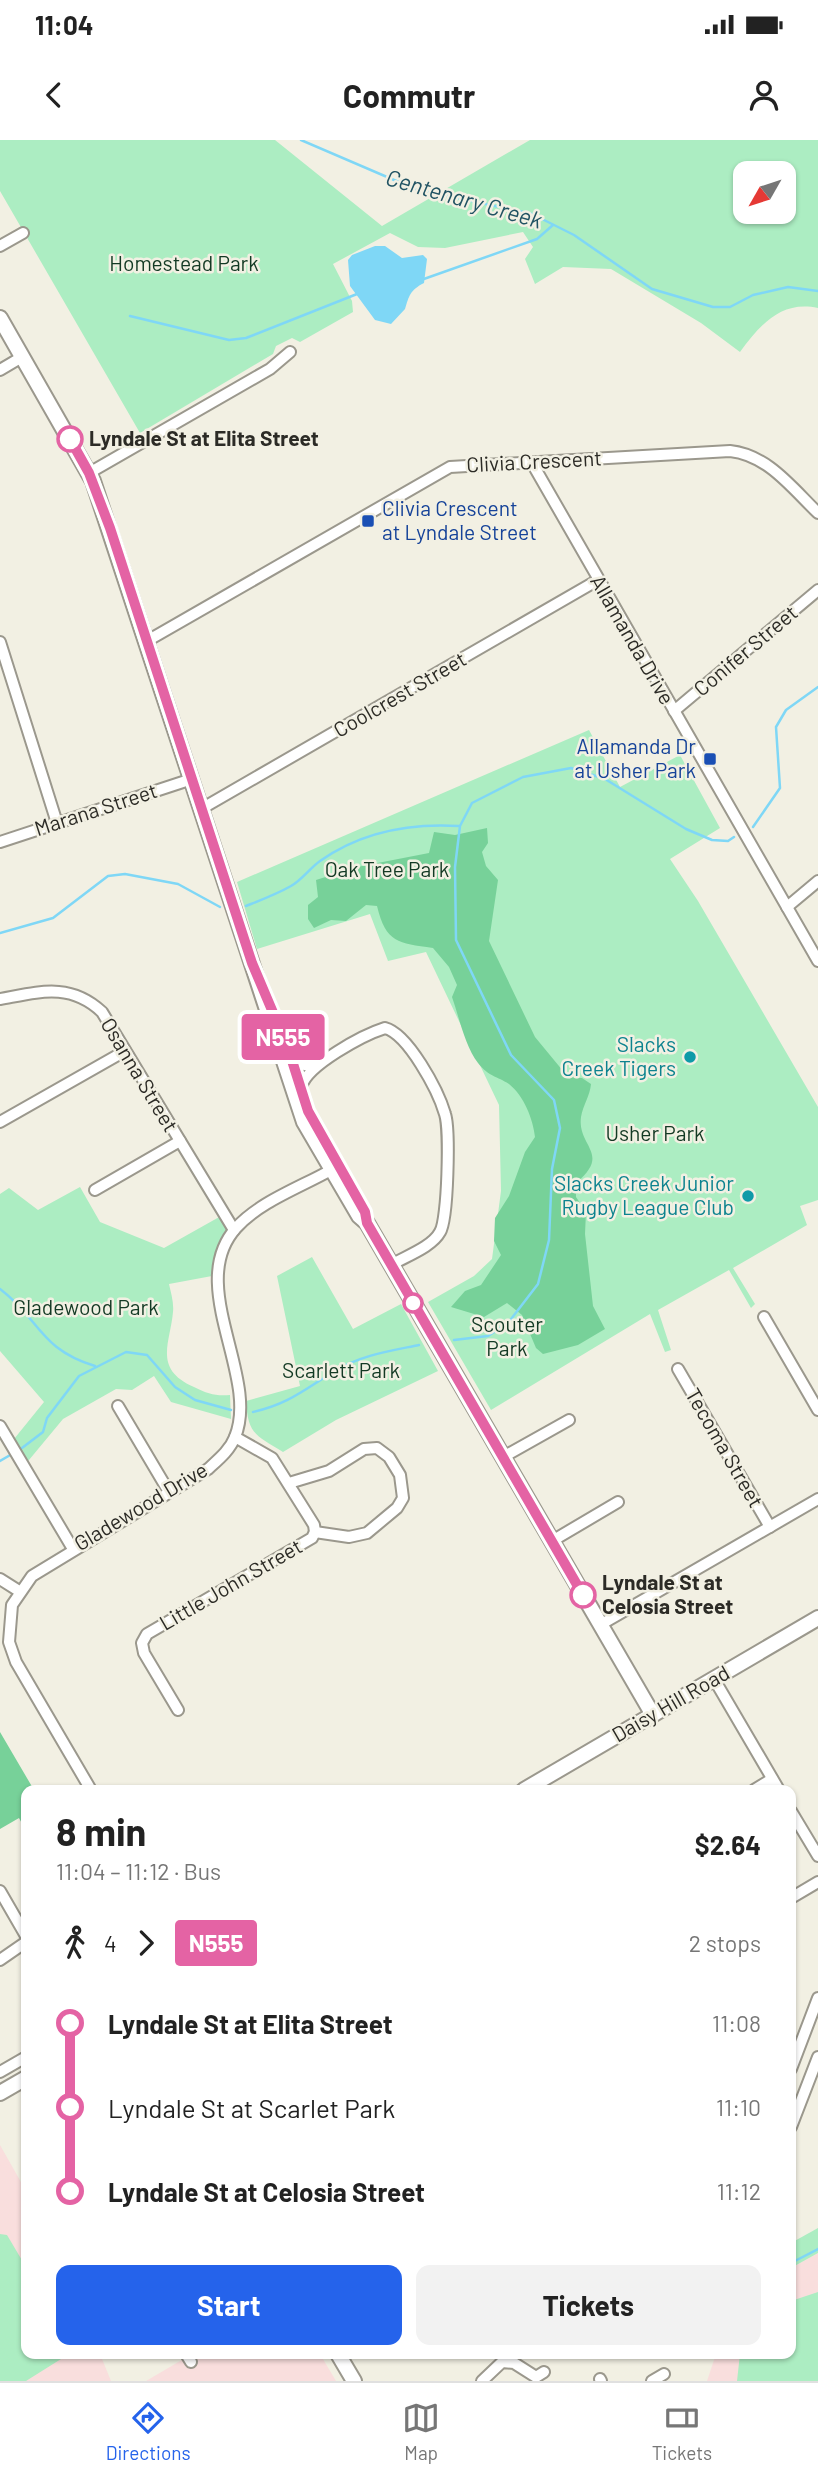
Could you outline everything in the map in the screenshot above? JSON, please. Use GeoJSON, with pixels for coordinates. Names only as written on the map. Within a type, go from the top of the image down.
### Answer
{"type":"FeatureCollection","features":[{"type":"Feature","properties":{"kind":"street"},"geometry":{"type":"LineString","coordinates":[[0,246],[23,233]]}},
{"type":"Feature","properties":{"kind":"street"},"geometry":{"type":"LineString","coordinates":[[0,318],[89,473],[147,640],[300,1112],[653,1715]]}},
{"type":"Feature","properties":{"kind":"street"},"geometry":{"type":"LineString","coordinates":[[89,473],[270,369],[290,352]]}},
{"type":"Feature","properties":{"kind":"street"},"geometry":{"type":"LineString","coordinates":[[0,370],[22,357]]}},
{"type":"Feature","properties":{"kind":"street","name":"Clivia Crescent"},"geometry":{"type":"LineString","coordinates":[[147,640],[450,467],[730,450],[746,452],[761,459],[818,513]]}},
{"type":"Feature","properties":{"kind":"street","name":"Allamanda Drive"},"geometry":{"type":"LineString","coordinates":[[532,463],[818,961]]}},
{"type":"Feature","properties":{"kind":"street","name":"Coolcrest Street"},"geometry":{"type":"LineString","coordinates":[[201,808],[598,580]]}},
{"type":"Feature","properties":{"kind":"street","name":"Conifer Street"},"geometry":{"type":"LineString","coordinates":[[674,711],[818,590]]}},
{"type":"Feature","properties":{"kind":"street"},"geometry":{"type":"LineString","coordinates":[[0,642],[57,823]]}},
{"type":"Feature","properties":{"kind":"street","name":"Marana Street"},"geometry":{"type":"LineString","coordinates":[[0,842],[192,779]]}},
{"type":"Feature","properties":{"kind":"street"},"geometry":{"type":"LineString","coordinates":[[787,907],[818,881]]}},
{"type":"Feature","properties":{"kind":"street"},"geometry":{"type":"LineString","coordinates":[[252,963],[292,1062],[308,1111],[335,1168]]}},
{"type":"Feature","properties":{"kind":"street","name":"Osanna Street"},"geometry":{"type":"LineString","coordinates":[[0,999],[47,990],[76,994],[102,1012],[234,1230]]}},
{"type":"Feature","properties":{"kind":"street"},"geometry":{"type":"LineString","coordinates":[[300,1087],[303,1078],[314,1067],[385,1028],[397,1031],[412,1052],[446,1115],[444,1225],[435,1239],[391,1265]]}},
{"type":"Feature","properties":{"kind":"street"},"geometry":{"type":"LineString","coordinates":[[0,1122],[125,1051]]}},
{"type":"Feature","properties":{"kind":"street"},"geometry":{"type":"LineString","coordinates":[[292,1062],[314,1067]]}},
{"type":"Feature","properties":{"kind":"street"},"geometry":{"type":"LineString","coordinates":[[95,1191],[180,1141]]}},
{"type":"Feature","properties":{"kind":"street"},"geometry":{"type":"LineString","coordinates":[[289,1483],[329,1471],[364,1449],[376,1448],[389,1457],[400,1475],[403,1498],[397,1508],[367,1533],[349,1537],[315,1532],[289,1483],[272,1458],[235,1437],[240,1403],[218,1292],[219,1270],[234,1230],[250,1215],[335,1168]]}},
{"type":"Feature","properties":{"kind":"street"},"geometry":{"type":"LineString","coordinates":[[764,1317],[818,1410]]}},
{"type":"Feature","properties":{"kind":"street","name":"Tecoma Street"},"geometry":{"type":"LineString","coordinates":[[678,1369],[769,1527]]}},
{"type":"Feature","properties":{"kind":"street"},"geometry":{"type":"LineString","coordinates":[[118,1406],[169,1492]]}},
{"type":"Feature","properties":{"kind":"street"},"geometry":{"type":"LineString","coordinates":[[503,1457],[569,1420]]}},
{"type":"Feature","properties":{"kind":"street"},"geometry":{"type":"LineString","coordinates":[[0,1426],[73,1549]]}},
{"type":"Feature","properties":{"kind":"street","name":"Gladewood Drive"},"geometry":{"type":"LineString","coordinates":[[88,1785],[16,1662],[9,1642],[12,1605],[19,1591],[45,1565],[208,1469],[225,1454],[235,1437]]}},
{"type":"Feature","properties":{"kind":"street"},"geometry":{"type":"LineString","coordinates":[[600,1625],[818,1499]]}},
{"type":"Feature","properties":{"kind":"street"},"geometry":{"type":"LineString","coordinates":[[552,1541],[618,1503]]}},
{"type":"Feature","properties":{"kind":"street","name":"Little John Street"},"geometry":{"type":"LineString","coordinates":[[178,1710],[144,1653],[142,1643],[147,1634],[312,1538],[315,1532]]}},
{"type":"Feature","properties":{"kind":"street"},"geometry":{"type":"LineString","coordinates":[[0,1579],[19,1591]]}},
{"type":"Feature","properties":{"kind":"street","name":"Daisy Hill Road"},"geometry":{"type":"LineString","coordinates":[[533,1785],[818,1618]]}},
{"type":"Feature","properties":{"kind":"street"},"geometry":{"type":"LineString","coordinates":[[714,1679],[776,1785]]}},
{"type":"Feature","properties":{"kind":"street"},"geometry":{"type":"LineString","coordinates":[[762,1785],[772,1779]]}},
{"type":"Feature","properties":{"kind":"street"},"geometry":{"type":"LineString","coordinates":[[796,1819],[818,1856]]}},
{"type":"Feature","properties":{"kind":"street"},"geometry":{"type":"LineString","coordinates":[[796,1895],[818,1882]]}},
{"type":"Feature","properties":{"kind":"street"},"geometry":{"type":"LineString","coordinates":[[0,1891],[21,1927]]}},
{"type":"Feature","properties":{"kind":"street"},"geometry":{"type":"LineString","coordinates":[[0,1960],[21,1945]]}},
{"type":"Feature","properties":{"kind":"street"},"geometry":{"type":"LineString","coordinates":[[796,2056],[818,1998]]}},
{"type":"Feature","properties":{"kind":"street"},"geometry":{"type":"LineString","coordinates":[[796,2117],[814,2080],[818,2057]]}},
{"type":"Feature","properties":{"kind":"street"},"geometry":{"type":"LineString","coordinates":[[0,2072],[21,2060]]}},
{"type":"Feature","properties":{"kind":"street"},"geometry":{"type":"LineString","coordinates":[[0,2093],[21,2081]]}},
{"type":"Feature","properties":{"kind":"street"},"geometry":{"type":"LineString","coordinates":[[341,2359],[354,2381]]}},
{"type":"Feature","properties":{"kind":"street"},"geometry":{"type":"LineString","coordinates":[[481,2381],[498,2359]]}},
{"type":"Feature","properties":{"kind":"street"},"geometry":{"type":"LineString","coordinates":[[502,2359],[536,2376],[544,2372]]}},
{"type":"Feature","properties":{"kind":"street"},"geometry":{"type":"LineString","coordinates":[[652,2381],[664,2374]]}},
{"type":"Feature","properties":{"kind":"shaded area"},"geometry":{"type":"Polygon","coordinates":[[[0,2145],[21,2182],[21,2359],[102,2359],[111,2381],[0,2381],[0,2145]]]}},
{"type":"Feature","properties":{"kind":"shaded area"},"geometry":{"type":"Polygon","coordinates":[[[818,2253],[818,2381],[707,2381],[714,2359],[796,2359],[796,2265],[818,2253]]]}},
{"type":"Feature","properties":{"kind":"shaded area"},"geometry":{"type":"Polygon","coordinates":[[[183,2359],[323,2359],[336,2381],[146,2381],[183,2359]]]}},
{"type":"Feature","properties":{"kind":"green space","name":"Homestead Park"},"geometry":{"type":"Polygon","coordinates":[[[0,140],[275,140],[382,226],[530,140],[818,140],[818,308],[805,306],[782,311],[764,324],[740,352],[701,323],[611,269],[563,267],[535,284],[525,259],[533,247],[523,232],[445,248],[418,247],[390,233],[333,264],[352,301],[353,312],[300,342],[292,338],[276,346],[273,354],[140,433],[0,191],[0,140]]]}},
{"type":"Feature","properties":{"kind":"green space","name":"Usher Park"},"geometry":{"type":"Polygon","coordinates":[[[589,730],[620,787],[680,755],[720,828],[670,859],[698,901],[818,1107],[818,1200],[800,1206],[807,1225],[733,1268],[755,1304],[751,1308],[729,1270],[658,1310],[671,1350],[665,1352],[650,1314],[491,1410],[428,1302],[474,1276],[492,1259],[501,1191],[499,1105],[426,952],[388,961],[370,914],[257,949],[237,882],[589,730]]]}},
{"type":"Feature","properties":{"kind":"green space","name":"Oak Tree Park"},"geometry":{"type":"Polygon","coordinates":[[[487,828],[488,843],[482,852],[486,866],[498,880],[489,941],[535,1037],[568,1077],[582,1078],[591,1084],[583,1108],[581,1127],[592,1157],[586,1173],[576,1183],[576,1197],[586,1212],[585,1234],[593,1306],[605,1329],[578,1345],[543,1354],[536,1348],[522,1315],[507,1303],[484,1317],[451,1307],[465,1291],[481,1285],[501,1255],[494,1241],[495,1218],[509,1196],[525,1152],[535,1137],[530,1115],[523,1101],[509,1084],[486,1071],[473,1056],[452,997],[457,985],[449,967],[433,948],[411,945],[395,939],[385,927],[377,906],[366,905],[346,921],[331,920],[314,928],[308,919],[308,905],[318,897],[316,880],[357,867],[429,853],[434,832],[455,835],[487,828]]]}},
{"type":"Feature","properties":{"kind":"green space","name":"Gladewood Park"},"geometry":{"type":"Polygon","coordinates":[[[80,1187],[100,1222],[164,1248],[221,1216],[228,1229],[212,1276],[169,1284],[173,1309],[167,1355],[173,1372],[181,1380],[208,1393],[230,1395],[231,1419],[171,1402],[154,1376],[132,1390],[116,1389],[63,1419],[24,1466],[10,1444],[44,1402],[0,1351],[0,1194],[9,1188],[38,1210],[80,1187]]]}},
{"type":"Feature","properties":{"kind":"green space","name":"Scarlett Park"},"geometry":{"type":"Polygon","coordinates":[[[312,1257],[353,1329],[401,1304],[438,1371],[336,1420],[283,1452],[266,1442],[251,1428],[246,1401],[300,1386],[277,1276],[312,1257]]]}},
{"type":"Feature","properties":{"kind":"green space"},"geometry":{"type":"Polygon","coordinates":[[[0,1732],[31,1785],[21,1785],[21,1822],[19,1818],[0,1829],[0,1732]]]}},
{"type":"Feature","properties":{"kind":"green space"},"geometry":{"type":"Polygon","coordinates":[[[818,2228],[818,2253],[796,2265],[796,2240],[818,2228]]]}},
{"type":"Feature","properties":{"kind":"green space"},"geometry":{"type":"Polygon","coordinates":[[[0,2234],[7,2235],[21,2259],[21,2359],[61,2359],[26,2381],[0,2381],[0,2234]]]}},
{"type":"Feature","properties":{"kind":"green space"},"geometry":{"type":"Polygon","coordinates":[[[818,2292],[818,2381],[737,2381],[739,2359],[796,2359],[796,2299],[818,2292]]]}},
{"type":"Feature","properties":{"kind":"water"},"geometry":{"type":"Polygon","coordinates":[[[375,246],[385,246],[402,258],[423,255],[427,259],[424,283],[413,291],[405,309],[391,324],[375,320],[350,286],[348,260],[352,255],[375,246]]]}},
{"type":"Feature","properties":{"kind":"waterway","name":"Centenary Creek"},"geometry":{"type":"LineString","coordinates":[[301,140],[415,189],[532,214],[574,235],[652,289],[713,307],[730,307],[753,295],[788,287],[818,291]]}},
{"type":"Feature","properties":{"kind":"waterway"},"geometry":{"type":"LineString","coordinates":[[421,280],[537,239],[553,225]]}},
{"type":"Feature","properties":{"kind":"waterway"},"geometry":{"type":"LineString","coordinates":[[130,316],[229,340],[246,338],[357,294]]}},
{"type":"Feature","properties":{"kind":"waterway"},"geometry":{"type":"LineString","coordinates":[[753,827],[780,788],[776,727],[786,710],[818,687]]}},
{"type":"Feature","properties":{"kind":"waterway"},"geometry":{"type":"LineString","coordinates":[[454,1340],[488,1336],[508,1323],[538,1284],[549,1240],[552,1169],[560,1128],[554,1100],[511,1055],[456,940],[455,867],[460,826],[472,803],[523,777],[571,768],[605,779],[686,829],[712,840],[728,841],[734,837]]}},
{"type":"Feature","properties":{"kind":"waterway"},"geometry":{"type":"LineString","coordinates":[[246,906],[291,886],[320,861],[369,836],[404,828],[459,826]]}},
{"type":"Feature","properties":{"kind":"waterway"},"geometry":{"type":"LineString","coordinates":[[0,933],[53,918],[108,876],[125,874],[178,884],[220,907]]}},
{"type":"Feature","properties":{"kind":"waterway"},"geometry":{"type":"LineString","coordinates":[[0,1289],[62,1351],[95,1366]]}},
{"type":"Feature","properties":{"kind":"waterway"},"geometry":{"type":"LineString","coordinates":[[253,1412],[287,1400],[355,1361],[419,1345]]}},
{"type":"Feature","properties":{"kind":"waterway"},"geometry":{"type":"LineString","coordinates":[[22,1448],[43,1432],[47,1418],[79,1376],[126,1352],[147,1355],[175,1387],[195,1400],[231,1410]]}},
{"type":"Feature","properties":{"kind":"waterway"},"geometry":{"type":"LineString","coordinates":[[0,1461],[12,1454]]}},
{"type":"Feature","properties":{"kind":"waterway"},"geometry":{"type":"LineString","coordinates":[[796,2260],[818,2249]]}},
{"type":"Feature","properties":{"kind":"bus line","name":"N555"},"geometry":{"type":"LineString","coordinates":[[70,439],[89,473],[110,528],[252,963],[277,1028],[288,1048],[308,1111],[365,1212],[367,1223],[583,1595]]}},
{"type":"Feature","properties":{"kind":"place","name":"Lyndale St at Elita Street"},"geometry":{"type":"Point","coordinates":[70,439]}},
{"type":"Feature","properties":{"kind":"place","name":"Clivia Crescent at Lyndale Street"},"geometry":{"type":"Point","coordinates":[368,521]}},
{"type":"Feature","properties":{"kind":"place","name":"Allamanda Dr at Usher Park"},"geometry":{"type":"Point","coordinates":[710,759]}},
{"type":"Feature","properties":{"kind":"place","name":"Slacks Creek Tigers"},"geometry":{"type":"Point","coordinates":[690,1057]}},
{"type":"Feature","properties":{"kind":"place","name":"Slacks Creek Junior Rugby League Club"},"geometry":{"type":"Point","coordinates":[748,1196]}},
{"type":"Feature","properties":{"kind":"place","name":"Lyndale St at Celosia Street"},"geometry":{"type":"Point","coordinates":[583,1595]}},
{"type":"Feature","properties":{"kind":"park label","name":"Scouter Park"},"geometry":{"type":"Point","coordinates":[507,1337]}}]}
